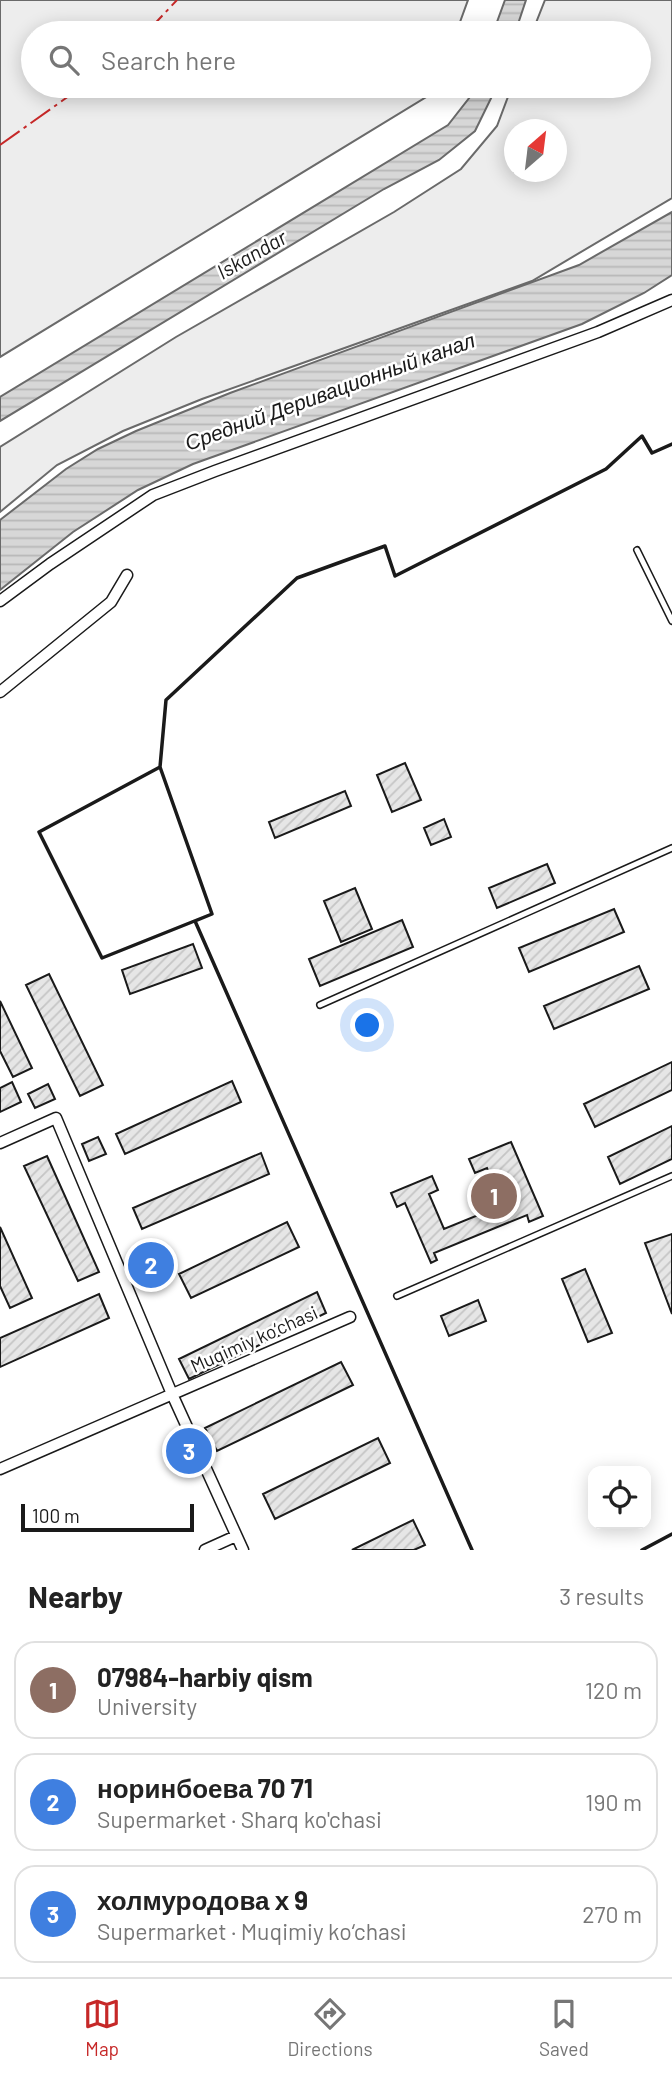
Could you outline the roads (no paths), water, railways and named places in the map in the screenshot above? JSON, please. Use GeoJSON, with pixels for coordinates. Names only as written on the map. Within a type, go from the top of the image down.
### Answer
{"type":"FeatureCollection","features":[{"type":"Feature","properties":{"kind":"street"},"geometry":{"type":"LineString","coordinates":[[0,601],[153,495],[597,332],[672,300]]}},
{"type":"Feature","properties":{"kind":"street"},"geometry":{"type":"LineString","coordinates":[[0,692],[111,602],[127,575]]}},
{"type":"Feature","properties":{"kind":"street"},"geometry":{"type":"LineString","coordinates":[[0,1143],[56,1118],[172,1394],[243,1550]]}},
{"type":"Feature","properties":{"kind":"street","name":"Muqimiy ko‘chasi"},"geometry":{"type":"LineString","coordinates":[[0,1469],[350,1317]]}},
{"type":"Feature","properties":{"kind":"street"},"geometry":{"type":"LineString","coordinates":[[205,1550],[236,1536]]}},
{"type":"Feature","properties":{"kind":"lane"},"geometry":{"type":"LineString","coordinates":[[637,550],[672,621]]}},
{"type":"Feature","properties":{"kind":"lane"},"geometry":{"type":"LineString","coordinates":[[320,1005],[672,848]]}},
{"type":"Feature","properties":{"kind":"lane"},"geometry":{"type":"LineString","coordinates":[[397,1296],[672,1176]]}},
{"type":"Feature","properties":{"kind":"water"},"geometry":{"type":"Polygon","coordinates":[[[505,0],[526,0],[519,21],[497,21],[505,0]]]}},
{"type":"Feature","properties":{"kind":"water","name":"Iskandar"},"geometry":{"type":"Polygon","coordinates":[[[469,98],[491,98],[475,131],[439,160],[384,189],[0,421],[0,397],[448,125],[469,98]]]}},
{"type":"Feature","properties":{"kind":"water","name":"Средний Деривационный канал"},"geometry":{"type":"Polygon","coordinates":[[[672,212],[672,275],[644,293],[582,324],[193,464],[138,490],[73,532],[0,590],[0,520],[66,469],[98,449],[230,393],[579,265],[672,212]]]}},
{"type":"Feature","properties":{"kind":"place","name":"07984-harbiy qism"},"geometry":{"type":"Point","coordinates":[494,1196]}},
{"type":"Feature","properties":{"kind":"place","name":"норинбоева 70 71"},"geometry":{"type":"Point","coordinates":[151,1265]}},
{"type":"Feature","properties":{"kind":"place","name":"холмуродова х 9"},"geometry":{"type":"Point","coordinates":[189,1451]}}]}
